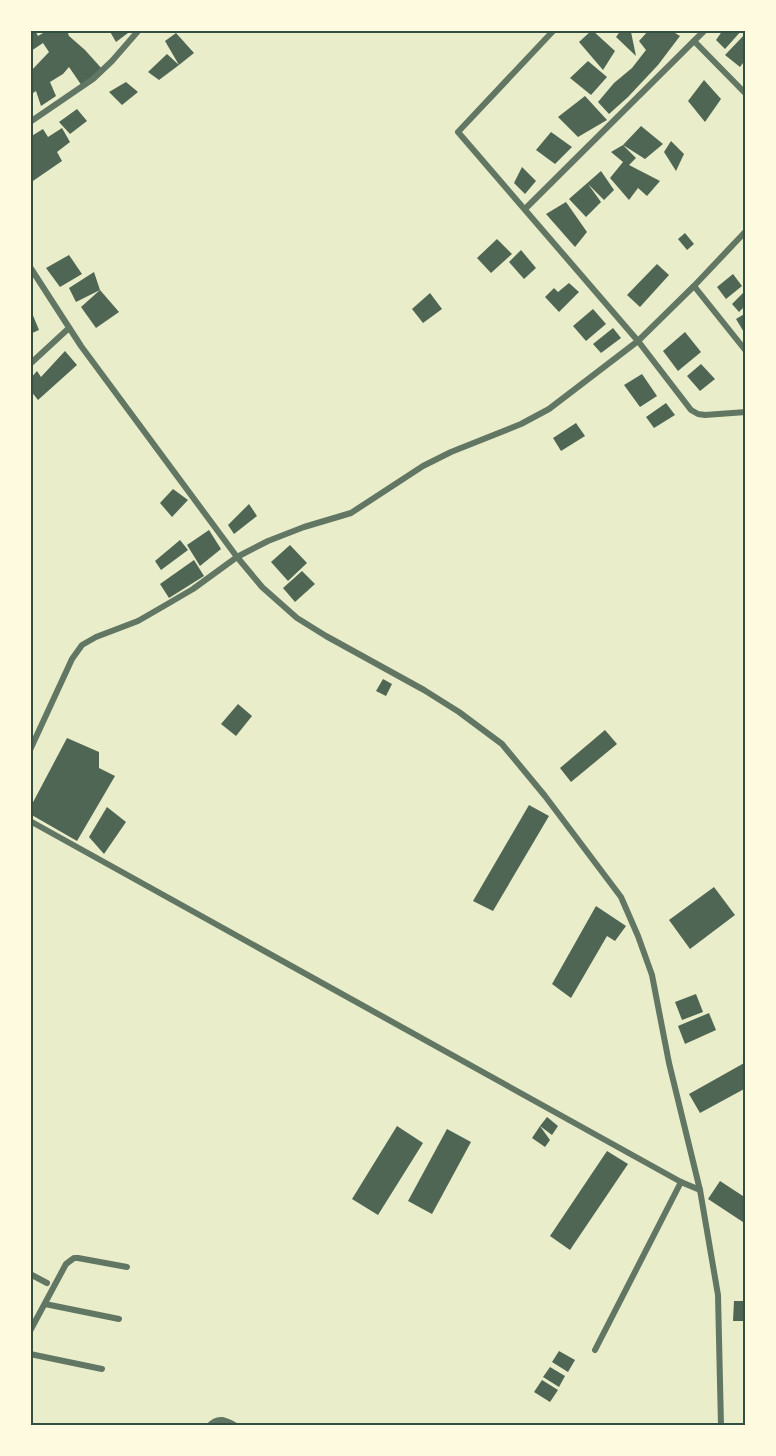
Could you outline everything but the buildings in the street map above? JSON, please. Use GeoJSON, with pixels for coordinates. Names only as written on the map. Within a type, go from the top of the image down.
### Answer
{"type":"FeatureCollection","features":[{"type":"Feature","properties":{"kind":"street"},"geometry":{"type":"LineString","coordinates":[[30,122],[93,79],[139,30]]}},
{"type":"Feature","properties":{"kind":"street"},"geometry":{"type":"LineString","coordinates":[[554,30],[458,132],[638,341],[691,411],[705,416],[746,412]]}},
{"type":"Feature","properties":{"kind":"street"},"geometry":{"type":"LineString","coordinates":[[525,209],[705,30]]}},
{"type":"Feature","properties":{"kind":"street"},"geometry":{"type":"LineString","coordinates":[[694,41],[746,94]]}},
{"type":"Feature","properties":{"kind":"street"},"geometry":{"type":"LineString","coordinates":[[30,750],[72,659],[82,645],[96,637],[138,621],[193,589],[237,557],[285,534],[351,513],[423,466],[451,452],[521,424],[549,409],[638,341],[746,231]]}},
{"type":"Feature","properties":{"kind":"street"},"geometry":{"type":"LineString","coordinates":[[30,267],[69,328],[237,557],[262,587],[297,618],[424,690],[459,712],[502,744],[591,855],[621,897],[652,975],[669,1062],[700,1190],[718,1295],[721,1426]]}},
{"type":"Feature","properties":{"kind":"street"},"geometry":{"type":"LineString","coordinates":[[694,286],[746,351]]}},
{"type":"Feature","properties":{"kind":"street"},"geometry":{"type":"LineString","coordinates":[[30,364],[69,328]]}},
{"type":"Feature","properties":{"kind":"street"},"geometry":{"type":"LineString","coordinates":[[30,821],[681,1182],[700,1190]]}},
{"type":"Feature","properties":{"kind":"street"},"geometry":{"type":"LineString","coordinates":[[595,1350],[681,1182]]}},
{"type":"Feature","properties":{"kind":"street"},"geometry":{"type":"LineString","coordinates":[[30,1331],[66,1264],[74,1258],[127,1267]]}},
{"type":"Feature","properties":{"kind":"street"},"geometry":{"type":"LineString","coordinates":[[30,1274],[47,1283]]}},
{"type":"Feature","properties":{"kind":"street"},"geometry":{"type":"LineString","coordinates":[[45,1304],[119,1319]]}},
{"type":"Feature","properties":{"kind":"street"},"geometry":{"type":"LineString","coordinates":[[30,1354],[102,1369]]}},
{"type":"Feature","properties":{"kind":"street"},"geometry":{"type":"LineString","coordinates":[[209,1426],[221,1419],[236,1426]]}}]}
